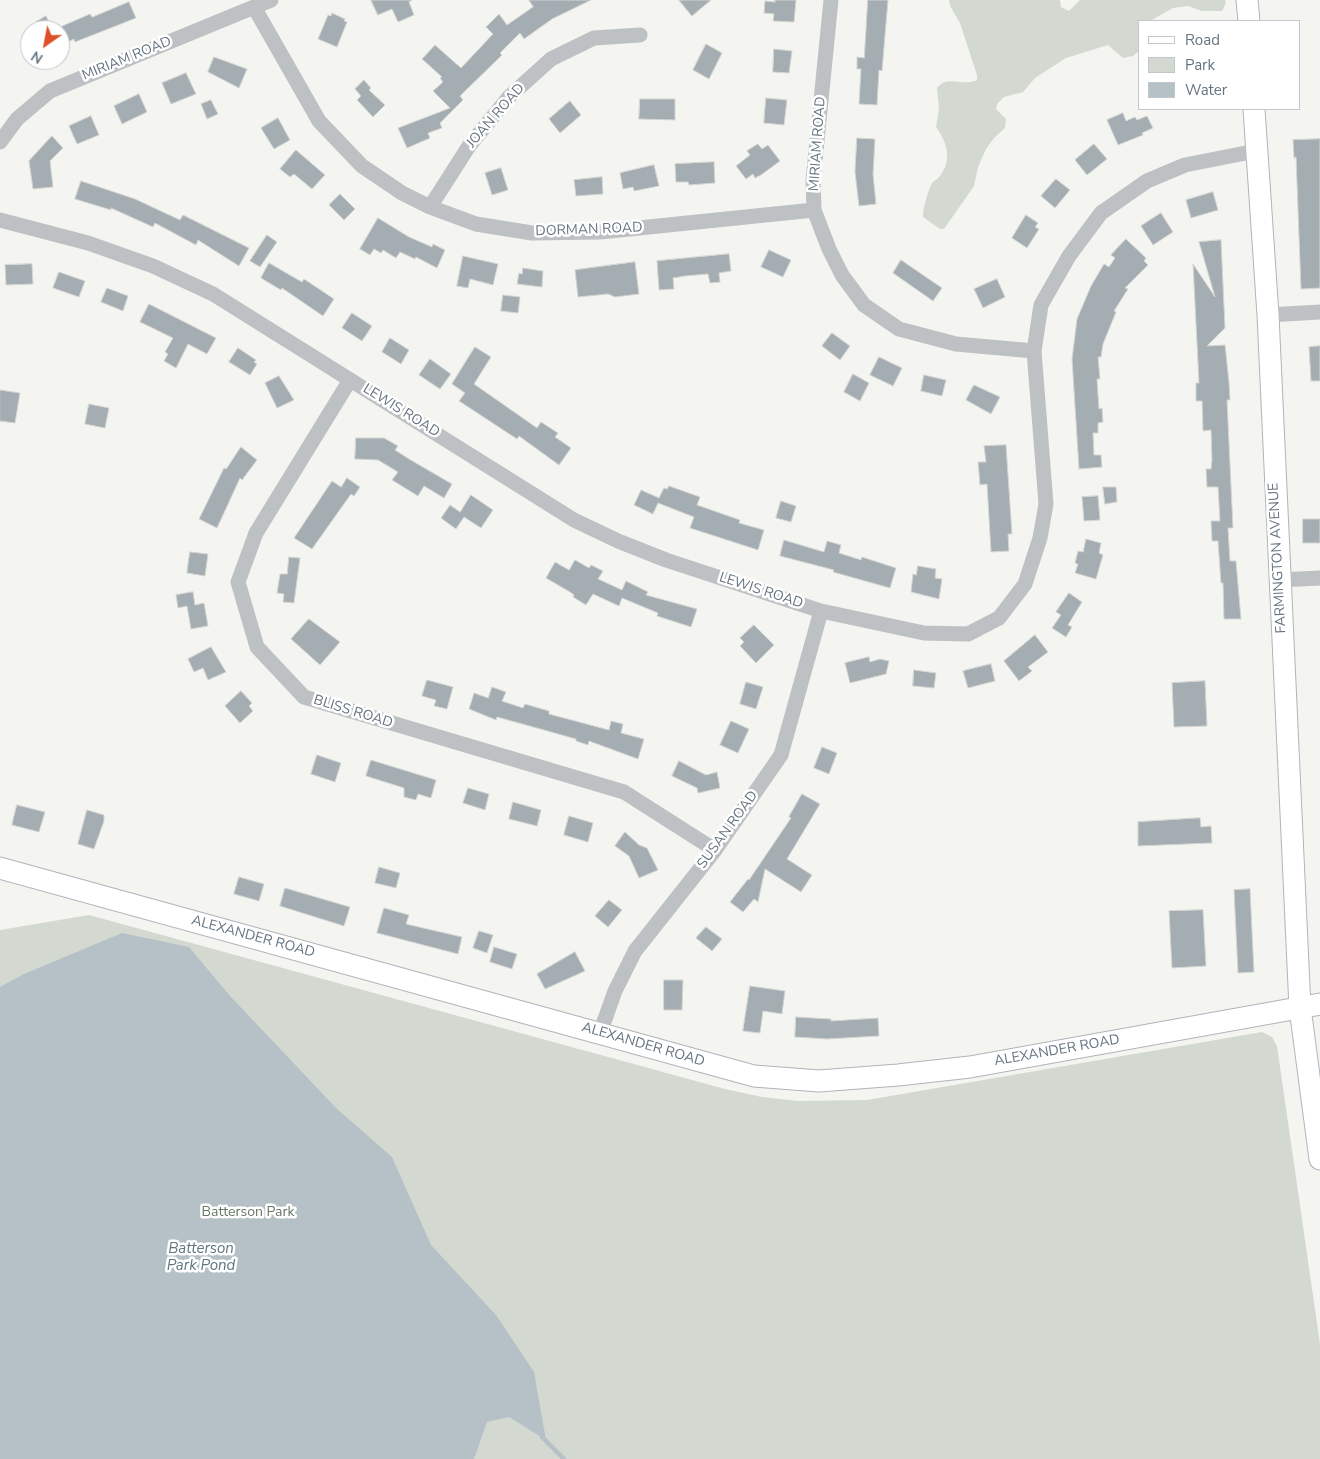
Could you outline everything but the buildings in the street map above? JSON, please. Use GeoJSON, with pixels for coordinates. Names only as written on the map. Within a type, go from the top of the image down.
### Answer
{"type":"FeatureCollection","features":[{"type":"Feature","properties":{"kind":"street","name":"MIRIAM ROAD"},"geometry":{"type":"LineString","coordinates":[[0,142],[17,119],[50,91],[271,0]]}},
{"type":"Feature","properties":{"kind":"street","name":"MIRIAM ROAD"},"geometry":{"type":"LineString","coordinates":[[830,0],[813,181],[814,210],[829,249],[842,275],[864,305],[900,329],[956,344],[1034,351]]}},
{"type":"Feature","properties":{"kind":"street"},"geometry":{"type":"LineString","coordinates":[[1247,0],[1248,20]]}},
{"type":"Feature","properties":{"kind":"street","name":"DORMAN ROAD"},"geometry":{"type":"LineString","coordinates":[[254,7],[319,121],[362,166],[402,193],[430,207],[476,224],[532,233],[600,232],[814,210]]}},
{"type":"Feature","properties":{"kind":"street","name":"JOAN ROAD"},"geometry":{"type":"LineString","coordinates":[[430,207],[469,146],[509,97],[551,59],[594,38],[640,35]]}},
{"type":"Feature","properties":{"kind":"street","name":"FARMINGTON AVENUE"},"geometry":{"type":"LineString","coordinates":[[1254,110],[1268,315],[1278,580],[1320,1159]]}},
{"type":"Feature","properties":{"kind":"street","name":"LEWIS ROAD"},"geometry":{"type":"LineString","coordinates":[[0,220],[88,243],[153,266],[213,294],[574,520],[618,542],[821,611],[924,633],[968,634],[999,618],[1025,584],[1040,538],[1046,504],[1034,351],[1042,305],[1068,256],[1101,213],[1147,181],[1184,165],[1256,151]]}},
{"type":"Feature","properties":{"kind":"street"},"geometry":{"type":"LineString","coordinates":[[1268,315],[1320,312]]}},
{"type":"Feature","properties":{"kind":"street","name":"BLISS ROAD"},"geometry":{"type":"LineString","coordinates":[[350,380],[256,533],[238,582],[257,647],[304,697],[624,792],[714,850]]}},
{"type":"Feature","properties":{"kind":"street"},"geometry":{"type":"LineString","coordinates":[[1278,580],[1320,578]]}},
{"type":"Feature","properties":{"kind":"street","name":"SUSAN ROAD"},"geometry":{"type":"LineString","coordinates":[[600,1033],[615,991],[635,951],[714,850],[782,755],[821,611]]}},
{"type":"Feature","properties":{"kind":"street","name":"ALEXANDER ROAD"},"geometry":{"type":"LineString","coordinates":[[0,868],[754,1076],[819,1081],[898,1076],[970,1067],[1310,1006]]}},
{"type":"Feature","properties":{"kind":"green space"},"geometry":{"type":"Polygon","coordinates":[[[949,0],[1060,0],[1061,7],[1069,11],[1080,0],[1225,0],[1226,3],[1222,11],[1202,11],[1188,6],[1173,8],[1152,20],[1138,20],[1138,52],[1133,56],[1123,58],[1108,45],[1066,58],[1035,78],[1023,92],[1004,97],[997,104],[996,109],[1006,119],[1005,128],[986,149],[978,167],[974,186],[944,229],[940,229],[923,217],[928,192],[933,182],[943,171],[947,158],[943,139],[936,127],[939,109],[937,88],[941,84],[951,81],[972,82],[977,80],[960,23],[950,6],[949,0]]]}},
{"type":"Feature","properties":{"kind":"green space","name":"Batterson Park"},"geometry":{"type":"Polygon","coordinates":[[[89,915],[725,1089],[762,1097],[799,1101],[867,1100],[1262,1032],[1272,1037],[1277,1046],[1320,1344],[1320,1459],[0,1459],[0,930],[89,915]]]}},
{"type":"Feature","properties":{"kind":"water","name":"Batterson Park Pond"},"geometry":{"type":"Polygon","coordinates":[[[122,933],[189,947],[230,996],[337,1109],[392,1157],[431,1245],[496,1315],[534,1372],[546,1440],[509,1417],[487,1422],[474,1459],[0,1459],[0,987],[24,974],[122,933]]]}},
{"type":"Feature","properties":{"kind":"waterway"},"geometry":{"type":"LineString","coordinates":[[542,1437],[564,1459]]}}]}
